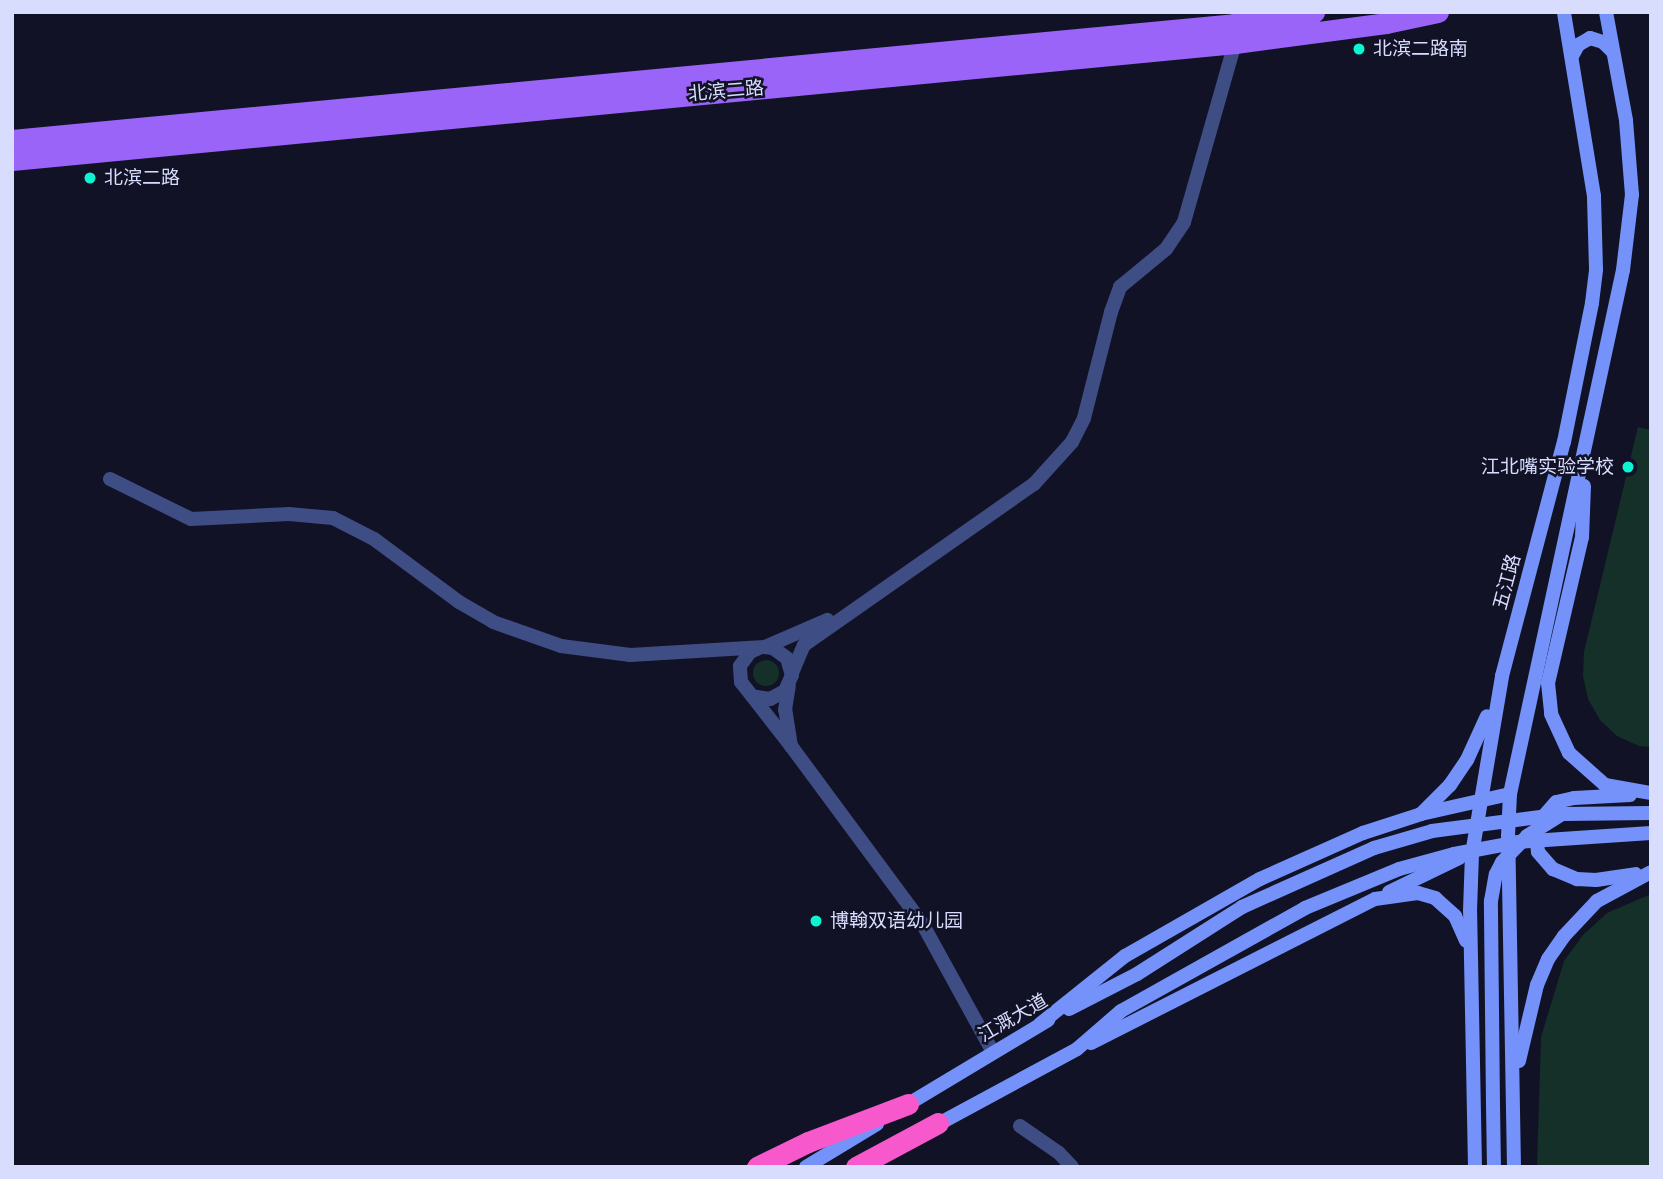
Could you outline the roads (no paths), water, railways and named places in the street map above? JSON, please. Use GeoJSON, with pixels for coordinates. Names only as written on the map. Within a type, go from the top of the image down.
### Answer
{"type":"FeatureCollection","features":[{"type":"Feature","properties":{"kind":"highway"},"geometry":{"type":"LineString","coordinates":[[757,1167],[808,1142],[908,1104]]}},
{"type":"Feature","properties":{"kind":"highway"},"geometry":{"type":"LineString","coordinates":[[856,1167],[938,1124]]}},
{"type":"Feature","properties":{"kind":"main road","name":"北滨二路"},"geometry":{"type":"LineString","coordinates":[[12,140],[1220,25],[1314,12]]}},
{"type":"Feature","properties":{"kind":"main road","name":"北滨二路"},"geometry":{"type":"LineString","coordinates":[[12,160],[1235,43],[1438,12]]}},
{"type":"Feature","properties":{"kind":"main road","name":"五江路"},"geometry":{"type":"LineString","coordinates":[[1475,1167],[1470,957],[1472,854],[1479,801],[1502,676],[1564,442],[1592,303],[1596,269],[1594,196],[1564,12]]}},
{"type":"Feature","properties":{"kind":"main road"},"geometry":{"type":"LineString","coordinates":[[1514,1167],[1508,836],[1510,794],[1623,270],[1632,195],[1626,120],[1606,12]]}},
{"type":"Feature","properties":{"kind":"main road"},"geometry":{"type":"LineString","coordinates":[[1572,55],[1577,45],[1590,38],[1604,41],[1613,52]]}},
{"type":"Feature","properties":{"kind":"main road"},"geometry":{"type":"LineString","coordinates":[[1586,447],[1582,537],[1548,683],[1551,714],[1569,753],[1605,785],[1651,794]]}},
{"type":"Feature","properties":{"kind":"main road"},"geometry":{"type":"LineString","coordinates":[[1420,814],[1450,785],[1467,760],[1481,736],[1502,676]]}},
{"type":"Feature","properties":{"kind":"main road"},"geometry":{"type":"LineString","coordinates":[[1040,1024],[1125,956],[1260,879],[1363,833],[1420,814],[1510,794]]}},
{"type":"Feature","properties":{"kind":"main road"},"geometry":{"type":"LineString","coordinates":[[1651,794],[1574,797],[1556,802],[1541,819],[1536,833],[1538,852],[1553,869],[1577,879],[1596,880],[1651,872]]}},
{"type":"Feature","properties":{"kind":"main road","name":"江溉大道"},"geometry":{"type":"LineString","coordinates":[[806,1167],[1040,1024],[1137,974],[1242,907],[1330,866],[1420,834],[1492,821],[1563,814],[1651,813]]}},
{"type":"Feature","properties":{"kind":"main road"},"geometry":{"type":"LineString","coordinates":[[1494,1167],[1491,901],[1496,874],[1502,862],[1527,836],[1563,814]]}},
{"type":"Feature","properties":{"kind":"main road"},"geometry":{"type":"LineString","coordinates":[[1077,1049],[1121,1011],[1305,908],[1399,869],[1454,854],[1529,841],[1651,833]]}},
{"type":"Feature","properties":{"kind":"main road"},"geometry":{"type":"LineString","coordinates":[[875,1167],[938,1124],[1077,1049],[1446,863],[1472,854],[1508,836]]}},
{"type":"Feature","properties":{"kind":"main road"},"geometry":{"type":"LineString","coordinates":[[1513,1104],[1528,1014],[1548,959],[1564,936],[1597,901],[1651,872]]}},
{"type":"Feature","properties":{"kind":"main road"},"geometry":{"type":"LineString","coordinates":[[1375,899],[1418,892],[1435,898],[1455,916],[1470,957]]}},
{"type":"Feature","properties":{"kind":"street"},"geometry":{"type":"LineString","coordinates":[[752,696],[770,699],[785,691],[804,645],[1034,484],[1072,442],[1084,418],[1120,287],[1166,249],[1184,222],[1235,43]]}},
{"type":"Feature","properties":{"kind":"street"},"geometry":{"type":"LineString","coordinates":[[110,480],[191,519],[289,514],[333,518],[374,539],[458,602],[526,636],[595,652],[671,653],[773,648],[787,658],[791,679],[785,710],[791,746]]}},
{"type":"Feature","properties":{"kind":"street"},"geometry":{"type":"LineString","coordinates":[[741,682],[740,666],[761,648],[857,607]]}},
{"type":"Feature","properties":{"kind":"street"},"geometry":{"type":"LineString","coordinates":[[671,653],[723,660],[730,664],[922,923],[993,1052]]}},
{"type":"Feature","properties":{"kind":"street"},"geometry":{"type":"LineString","coordinates":[[1020,1126],[1059,1153],[1072,1167]]}},
{"type":"Feature","properties":{"kind":"place","name":"北滨二路南"},"geometry":{"type":"Point","coordinates":[1359,49]}},
{"type":"Feature","properties":{"kind":"place","name":"北滨二路"},"geometry":{"type":"Point","coordinates":[90,178]}},
{"type":"Feature","properties":{"kind":"place","name":"江北嘴实验学校"},"geometry":{"type":"Point","coordinates":[1628,467]}},
{"type":"Feature","properties":{"kind":"place","name":"博翰双语幼儿园"},"geometry":{"type":"Point","coordinates":[816,921]}}]}
